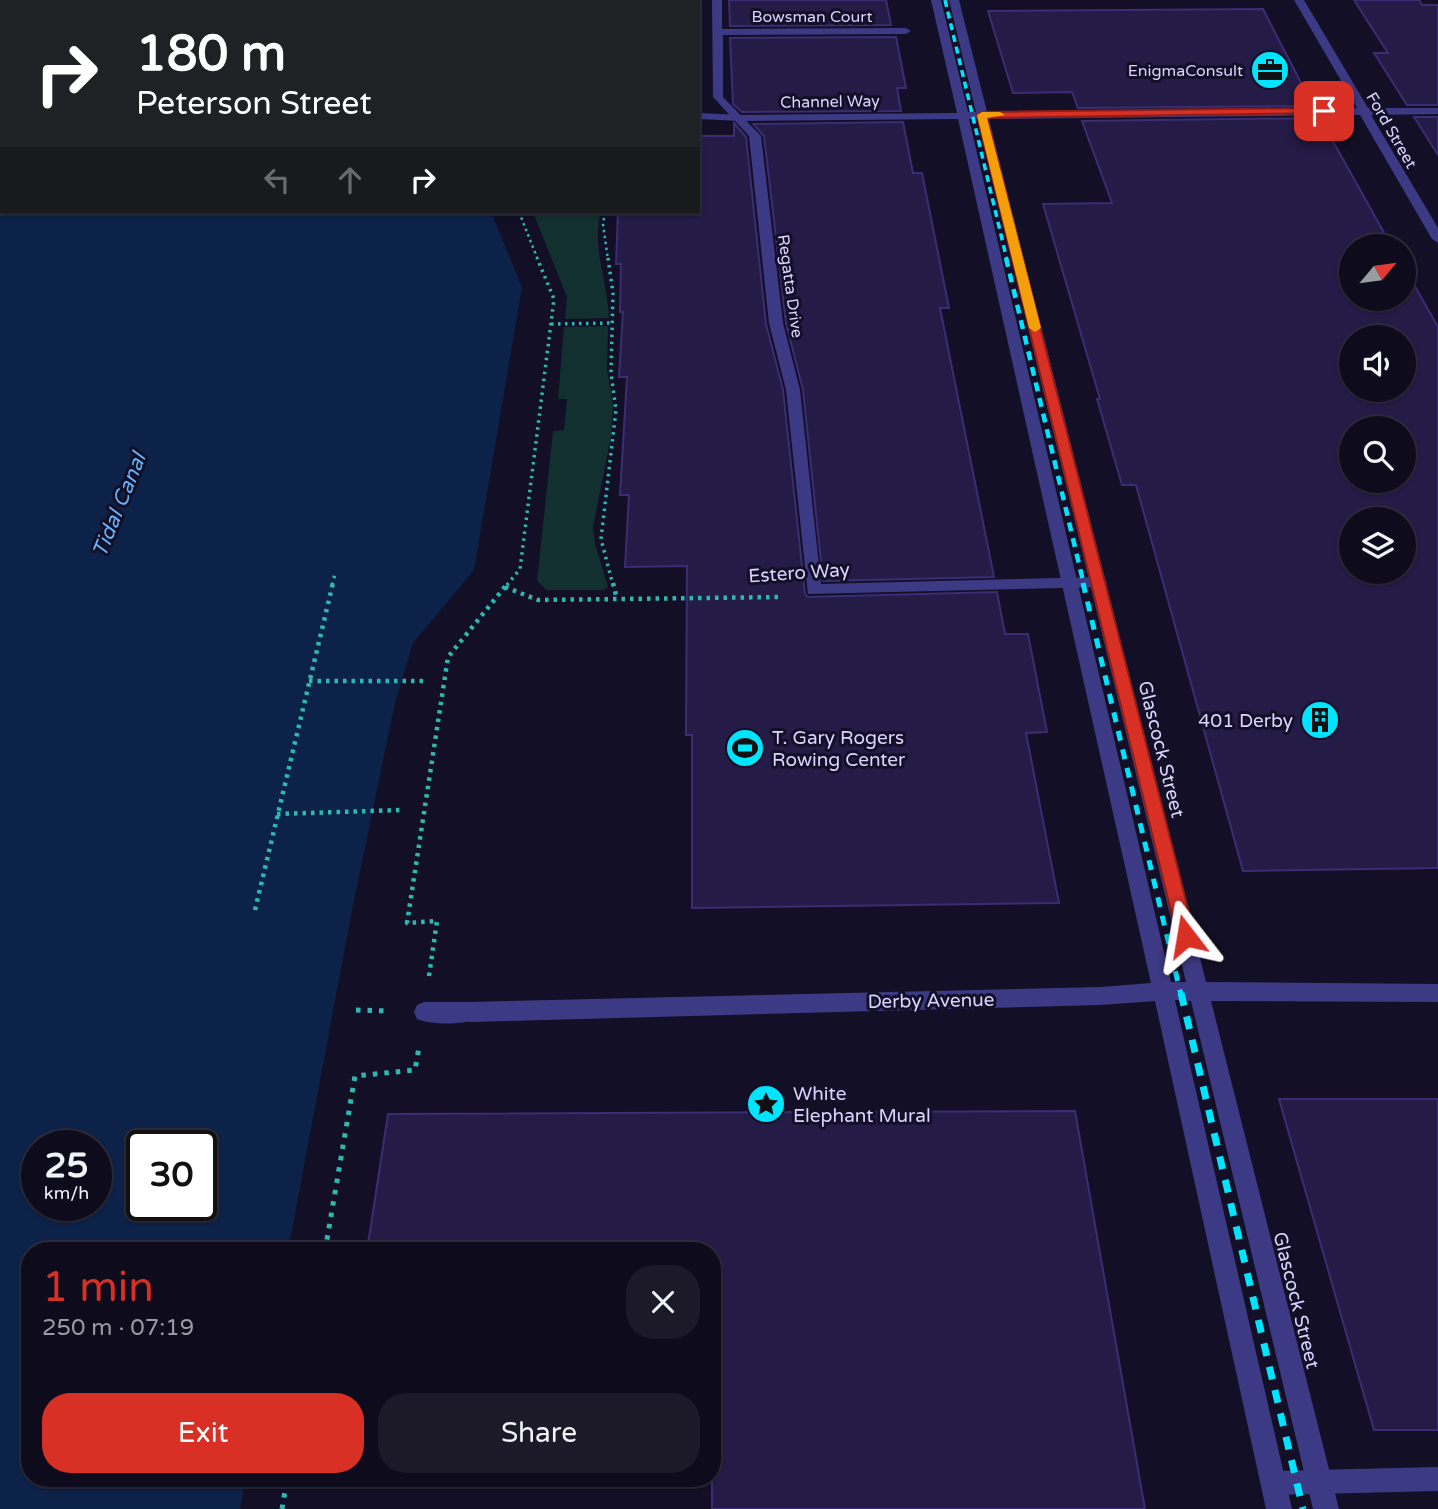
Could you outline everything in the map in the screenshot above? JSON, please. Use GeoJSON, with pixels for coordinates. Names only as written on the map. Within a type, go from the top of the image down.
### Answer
{"type":"FeatureCollection","features":[{"type":"Feature","properties":{"kind":"street","name":"Regatta Drive"},"geometry":{"type":"LineString","coordinates":[[717,0],[718,97],[724,105],[743,118],[755,136],[776,323],[793,390],[814,590]]}},
{"type":"Feature","properties":{"kind":"street"},"geometry":{"type":"LineString","coordinates":[[936,0],[1072,584],[1279,1509]]}},
{"type":"Feature","properties":{"kind":"street","name":"Glascock Street"},"geometry":{"type":"LineString","coordinates":[[954,0],[1326,1509]]}},
{"type":"Feature","properties":{"kind":"street","name":"Ford Street"},"geometry":{"type":"LineString","coordinates":[[1299,0],[1438,239]]}},
{"type":"Feature","properties":{"kind":"street","name":"Bowsman Court"},"geometry":{"type":"LineString","coordinates":[[718,32],[906,31]]}},
{"type":"Feature","properties":{"kind":"street","name":"Channel Way"},"geometry":{"type":"LineString","coordinates":[[700,116],[743,118],[1438,111]]}},
{"type":"Feature","properties":{"kind":"street","name":"Estero Way"},"geometry":{"type":"LineString","coordinates":[[814,590],[1099,583]]}},
{"type":"Feature","properties":{"kind":"street","name":"Derby Avenue"},"geometry":{"type":"LineString","coordinates":[[424,1012],[1101,996],[1199,990],[1438,993]]}},
{"type":"Feature","properties":{"kind":"street"},"geometry":{"type":"LineString","coordinates":[[1273,1483],[1438,1479]]}},
{"type":"Feature","properties":{"kind":"path"},"geometry":{"type":"LineString","coordinates":[[327,1242],[355,1076],[415,1069],[437,921],[407,923],[448,657],[520,569],[554,299],[520,214]]}},
{"type":"Feature","properties":{"kind":"path"},"geometry":{"type":"LineString","coordinates":[[605,214],[603,224],[613,293],[611,373],[616,410],[601,539],[617,599]]}},
{"type":"Feature","properties":{"kind":"path"},"geometry":{"type":"LineString","coordinates":[[551,324],[614,323]]}},
{"type":"Feature","properties":{"kind":"path"},"geometry":{"type":"LineString","coordinates":[[255,910],[335,574]]}},
{"type":"Feature","properties":{"kind":"path","name":"Estero Way"},"geometry":{"type":"LineString","coordinates":[[505,587],[538,600],[783,597],[814,590]]}},
{"type":"Feature","properties":{"kind":"path"},"geometry":{"type":"LineString","coordinates":[[309,681],[424,681]]}},
{"type":"Feature","properties":{"kind":"path"},"geometry":{"type":"LineString","coordinates":[[277,814],[401,810]]}},
{"type":"Feature","properties":{"kind":"path"},"geometry":{"type":"LineString","coordinates":[[282,1509],[286,1487]]}},
{"type":"Feature","properties":{"kind":"green space"},"geometry":{"type":"Polygon","coordinates":[[[534,214],[601,214],[599,251],[609,318],[565,319],[567,297],[534,214]]]}},
{"type":"Feature","properties":{"kind":"green space"},"geometry":{"type":"Polygon","coordinates":[[[608,326],[607,370],[613,405],[611,437],[593,527],[595,544],[608,587],[604,590],[547,590],[537,581],[553,431],[564,430],[567,399],[558,399],[564,327],[608,326]]]}},
{"type":"Feature","properties":{"kind":"water","name":"Tidal Canal"},"geometry":{"type":"Polygon","coordinates":[[[0,214],[492,214],[522,287],[474,570],[413,643],[395,703],[352,910],[290,1242],[21,1242],[21,1487],[244,1487],[240,1509],[0,1509],[0,214]]]}},
{"type":"Feature","properties":{"kind":"building"},"geometry":{"type":"Polygon","coordinates":[[[729,0],[886,0],[891,25],[730,26],[729,0]]]}},
{"type":"Feature","properties":{"kind":"building"},"geometry":{"type":"Polygon","coordinates":[[[1354,0],[1419,0],[1422,5],[1438,5],[1438,105],[1407,105],[1374,53],[1388,53],[1354,0]]]}},
{"type":"Feature","properties":{"kind":"building"},"geometry":{"type":"Polygon","coordinates":[[[1263,9],[1313,106],[1078,108],[1072,92],[1013,93],[988,11],[1263,9]]]}},
{"type":"Feature","properties":{"kind":"building"},"geometry":{"type":"Polygon","coordinates":[[[896,37],[906,88],[897,88],[901,111],[742,112],[733,104],[730,38],[896,37]]]}},
{"type":"Feature","properties":{"kind":"building"},"geometry":{"type":"Polygon","coordinates":[[[1414,117],[1438,117],[1438,155],[1414,117]]]}},
{"type":"Feature","properties":{"kind":"building"},"geometry":{"type":"Polygon","coordinates":[[[1320,118],[1385,234],[1339,234],[1339,312],[1416,312],[1416,288],[1438,327],[1438,868],[1243,871],[1136,485],[1122,485],[1043,204],[1112,203],[1082,121],[1320,118]]]}},
{"type":"Feature","properties":{"kind":"building"},"geometry":{"type":"Polygon","coordinates":[[[903,122],[913,173],[922,173],[949,308],[940,308],[994,577],[823,581],[803,390],[786,323],[764,136],[753,124],[903,122]]]}},
{"type":"Feature","properties":{"kind":"building"},"geometry":{"type":"Polygon","coordinates":[[[734,123],[746,137],[766,324],[783,390],[805,594],[808,597],[997,592],[1005,634],[1028,634],[1047,732],[1026,733],[1059,903],[692,908],[692,735],[686,735],[687,566],[625,567],[629,495],[620,495],[627,377],[619,377],[623,312],[620,312],[621,264],[616,264],[618,214],[700,214],[700,136],[734,136],[734,123]]]}},
{"type":"Feature","properties":{"kind":"building"},"geometry":{"type":"Polygon","coordinates":[[[1279,1099],[1438,1099],[1438,1430],[1374,1430],[1279,1099]]]}},
{"type":"Feature","properties":{"kind":"building"},"geometry":{"type":"Polygon","coordinates":[[[1075,1111],[1145,1509],[712,1509],[712,1487],[721,1487],[721,1242],[368,1242],[388,1114],[1075,1111]]]}},
{"type":"Feature","properties":{"kind":"railway"},"geometry":{"type":"LineString","coordinates":[[945,0],[1007,260]]}},
{"type":"Feature","properties":{"kind":"railway"},"geometry":{"type":"LineString","coordinates":[[1006,258],[1084,585]]}},
{"type":"Feature","properties":{"kind":"railway"},"geometry":{"type":"LineString","coordinates":[[1083,583],[1181,995]]}},
{"type":"Feature","properties":{"kind":"railway"},"geometry":{"type":"LineString","coordinates":[[1181,993],[1303,1509]]}},
{"type":"Feature","properties":{"kind":"slow traffic"},"geometry":{"type":"LineString","coordinates":[[1000,115],[982,115],[1035,328]]}},
{"type":"Feature","properties":{"kind":"place","name":"EnigmaConsult"},"geometry":{"type":"Point","coordinates":[1270,70]}},
{"type":"Feature","properties":{"kind":"place","name":"401 Derby"},"geometry":{"type":"Point","coordinates":[1320,720]}},
{"type":"Feature","properties":{"kind":"place","name":"T. Gary Rogers Rowing Center"},"geometry":{"type":"Point","coordinates":[745,748]}},
{"type":"Feature","properties":{"kind":"place","name":"White Elephant Mural"},"geometry":{"type":"Point","coordinates":[766,1104]}},
{"type":"Feature","properties":{"kind":"route"},"geometry":{"type":"LineString","coordinates":[[1186,936],[982,115],[1324,111]]}}]}
